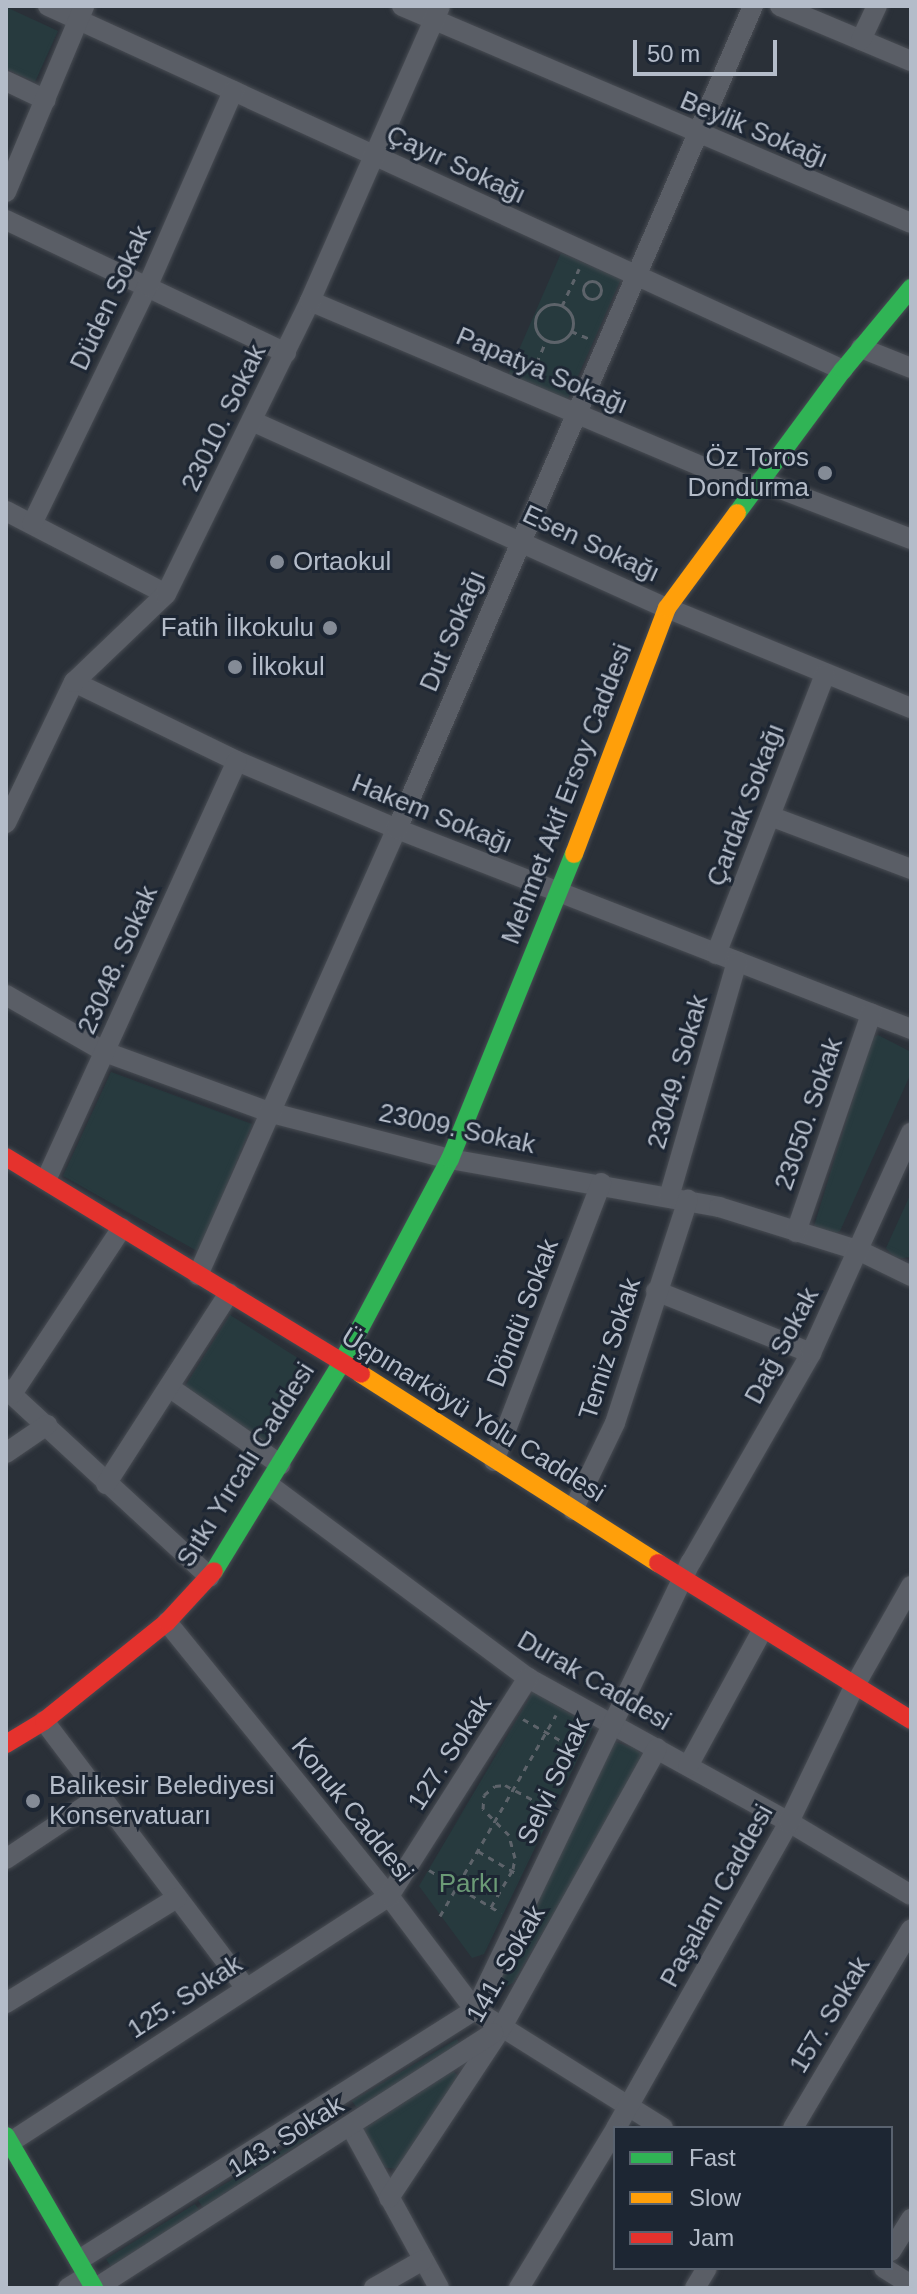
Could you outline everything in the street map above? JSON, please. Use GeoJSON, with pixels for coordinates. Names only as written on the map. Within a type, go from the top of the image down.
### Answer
{"type":"FeatureCollection","features":[{"type":"Feature","properties":{"kind":"main road","name":"Mehmet Akif Ersoy Caddesi"},"geometry":{"type":"LineString","coordinates":[[342,1362],[450,1159],[559,893],[667,608],[843,370],[911,288]]}},
{"type":"Feature","properties":{"kind":"main road","name":"Üçpınarköyü Yolu Caddesi"},"geometry":{"type":"LineString","coordinates":[[6,1157],[342,1362],[494,1461],[911,1720]]}},
{"type":"Feature","properties":{"kind":"main road","name":"Sıtkı Yırcalı Caddesi"},"geometry":{"type":"LineString","coordinates":[[6,1744],[44,1721],[167,1622],[210,1577],[342,1362]]}},
{"type":"Feature","properties":{"kind":"main road"},"geometry":{"type":"LineString","coordinates":[[7,2141],[89,2278]]}},
{"type":"Feature","properties":{"kind":"street","name":"Çayır Sokağı"},"geometry":{"type":"LineString","coordinates":[[48,6],[81,13],[233,91],[843,370]]}},
{"type":"Feature","properties":{"kind":"street","name":"Beylik Sokağı"},"geometry":{"type":"LineString","coordinates":[[402,6],[437,13],[695,134],[911,223]]}},
{"type":"Feature","properties":{"kind":"street","name":"Dut Sokağı"},"geometry":{"type":"LineString","coordinates":[[198,1275],[397,829],[695,134],[753,6]]}},
{"type":"Feature","properties":{"kind":"street"},"geometry":{"type":"LineString","coordinates":[[780,6],[911,61]]}},
{"type":"Feature","properties":{"kind":"street"},"geometry":{"type":"LineString","coordinates":[[861,40],[877,6]]}},
{"type":"Feature","properties":{"kind":"street"},"geometry":{"type":"LineString","coordinates":[[6,192],[81,13]]}},
{"type":"Feature","properties":{"kind":"street","name":"23010. Sokak"},"geometry":{"type":"LineString","coordinates":[[6,823],[74,682],[166,594],[286,353],[437,13]]}},
{"type":"Feature","properties":{"kind":"street"},"geometry":{"type":"LineString","coordinates":[[6,81],[46,100]]}},
{"type":"Feature","properties":{"kind":"street","name":"Düden Sokak"},"geometry":{"type":"LineString","coordinates":[[32,524],[148,285],[233,91]]}},
{"type":"Feature","properties":{"kind":"street"},"geometry":{"type":"LineString","coordinates":[[6,220],[286,353]]}},
{"type":"Feature","properties":{"kind":"street","name":"Papatya Sokağı"},"geometry":{"type":"LineString","coordinates":[[310,301],[577,414],[757,485],[911,539]]}},
{"type":"Feature","properties":{"kind":"street"},"geometry":{"type":"LineString","coordinates":[[861,348],[911,368]]}},
{"type":"Feature","properties":{"kind":"street","name":"Esen Sokağı"},"geometry":{"type":"LineString","coordinates":[[252,421],[667,608],[911,708]]}},
{"type":"Feature","properties":{"kind":"street"},"geometry":{"type":"LineString","coordinates":[[7,512],[166,594]]}},
{"type":"Feature","properties":{"kind":"street","name":"Çardak Sokağı"},"geometry":{"type":"LineString","coordinates":[[716,954],[825,675]]}},
{"type":"Feature","properties":{"kind":"street","name":"Hakem Sokağı"},"geometry":{"type":"LineString","coordinates":[[74,682],[237,761],[397,829],[911,1029]]}},
{"type":"Feature","properties":{"kind":"street","name":"23048. Sokak"},"geometry":{"type":"LineString","coordinates":[[46,1180],[237,761]]}},
{"type":"Feature","properties":{"kind":"street"},"geometry":{"type":"LineString","coordinates":[[770,816],[911,869]]}},
{"type":"Feature","properties":{"kind":"street","name":"23049. Sokak"},"geometry":{"type":"LineString","coordinates":[[678,1199],[737,962]]}},
{"type":"Feature","properties":{"kind":"street","name":"23009. Sokak"},"geometry":{"type":"LineString","coordinates":[[6,995],[105,1052],[272,1113],[450,1159],[601,1183],[678,1199],[860,1251],[911,1276]]}},
{"type":"Feature","properties":{"kind":"street","name":"23050. Sokak"},"geometry":{"type":"LineString","coordinates":[[796,1232],[871,1014]]}},
{"type":"Feature","properties":{"kind":"street","name":"Dağ Sokak"},"geometry":{"type":"LineString","coordinates":[[684,1578],[811,1353],[860,1251],[911,1133]]}},
{"type":"Feature","properties":{"kind":"street","name":"Döndü Sokak"},"geometry":{"type":"LineString","coordinates":[[494,1461],[601,1183]]}},
{"type":"Feature","properties":{"kind":"street","name":"Temiz Sokak"},"geometry":{"type":"LineString","coordinates":[[573,1510],[615,1423],[656,1291],[678,1199]]}},
{"type":"Feature","properties":{"kind":"street"},"geometry":{"type":"LineString","coordinates":[[122,1228],[9,1391],[210,1577]]}},
{"type":"Feature","properties":{"kind":"street"},"geometry":{"type":"LineString","coordinates":[[656,1291],[811,1353]]}},
{"type":"Feature","properties":{"kind":"street"},"geometry":{"type":"LineString","coordinates":[[106,1484],[229,1293]]}},
{"type":"Feature","properties":{"kind":"street"},"geometry":{"type":"LineString","coordinates":[[169,1387],[281,1465]]}},
{"type":"Feature","properties":{"kind":"street"},"geometry":{"type":"LineString","coordinates":[[6,1453],[47,1425]]}},
{"type":"Feature","properties":{"kind":"street","name":"Durak Caddesi"},"geometry":{"type":"LineString","coordinates":[[269,1485],[528,1678],[789,1822],[911,1895]]}},
{"type":"Feature","properties":{"kind":"street","name":"Selvi Sokak"},"geometry":{"type":"LineString","coordinates":[[475,2010],[611,1723],[684,1578]]}},
{"type":"Feature","properties":{"kind":"street","name":"Paşalanı Caddesi"},"geometry":{"type":"LineString","coordinates":[[618,2126],[789,1822],[855,1685],[911,1586]]}},
{"type":"Feature","properties":{"kind":"street","name":"Konuk Caddesi"},"geometry":{"type":"LineString","coordinates":[[167,1622],[389,1896],[475,2010],[660,2126]]}},
{"type":"Feature","properties":{"kind":"street"},"geometry":{"type":"LineString","coordinates":[[688,1766],[763,1629]]}},
{"type":"Feature","properties":{"kind":"street","name":"127. Sokak"},"geometry":{"type":"LineString","coordinates":[[389,1896],[528,1678]]}},
{"type":"Feature","properties":{"kind":"street"},"geometry":{"type":"LineString","coordinates":[[44,1721],[246,1988]]}},
{"type":"Feature","properties":{"kind":"street","name":"141. Sokak"},"geometry":{"type":"LineString","coordinates":[[389,2198],[502,2027],[657,1748]]}},
{"type":"Feature","properties":{"kind":"street"},"geometry":{"type":"LineString","coordinates":[[6,1859],[99,1797]]}},
{"type":"Feature","properties":{"kind":"street","name":"125. Sokak"},"geometry":{"type":"LineString","coordinates":[[7,2141],[389,1896]]}},
{"type":"Feature","properties":{"kind":"street"},"geometry":{"type":"LineString","coordinates":[[6,2003],[177,1898]]}},
{"type":"Feature","properties":{"kind":"street","name":"157. Sokak"},"geometry":{"type":"LineString","coordinates":[[794,2126],[911,1929]]}},
{"type":"Feature","properties":{"kind":"street","name":"143. Sokak"},"geometry":{"type":"LineString","coordinates":[[89,2278],[475,2010]]}},
{"type":"Feature","properties":{"kind":"street","name":"143. Sokak"},"geometry":{"type":"LineString","coordinates":[[89,2278],[351,2127],[502,2027]]}},
{"type":"Feature","properties":{"kind":"street"},"geometry":{"type":"LineString","coordinates":[[351,2127],[439,2288]]}},
{"type":"Feature","properties":{"kind":"street","name":"Paşalanı Caddesi"},"geometry":{"type":"LineString","coordinates":[[519,2288],[613,2134]]}},
{"type":"Feature","properties":{"kind":"street"},"geometry":{"type":"LineString","coordinates":[[893,2248],[911,2219]]}},
{"type":"Feature","properties":{"kind":"street"},"geometry":{"type":"LineString","coordinates":[[374,2288],[423,2260]]}},
{"type":"Feature","properties":{"kind":"street"},"geometry":{"type":"LineString","coordinates":[[695,2288],[706,2270]]}},
{"type":"Feature","properties":{"kind":"street"},"geometry":{"type":"LineString","coordinates":[[887,2270],[911,2285]]}},
{"type":"Feature","properties":{"kind":"street"},"geometry":{"type":"LineString","coordinates":[[68,2288],[89,2278]]}},
{"type":"Feature","properties":{"kind":"path"},"geometry":{"type":"LineString","coordinates":[[562,306],[582,262]]}},
{"type":"Feature","properties":{"kind":"path"},"geometry":{"type":"LineString","coordinates":[[573,282],[584,287],[587,297],[593,299],[600,293],[595,282],[584,287]]}},
{"type":"Feature","properties":{"kind":"path"},"geometry":{"type":"LineString","coordinates":[[545,306],[562,306],[571,316],[571,331],[561,342],[546,341],[535,329],[536,316],[545,306]]}},
{"type":"Feature","properties":{"kind":"path"},"geometry":{"type":"LineString","coordinates":[[571,331],[594,341]]}},
{"type":"Feature","properties":{"kind":"path"},"geometry":{"type":"LineString","coordinates":[[525,392],[546,341]]}},
{"type":"Feature","properties":{"kind":"path"},"geometry":{"type":"LineString","coordinates":[[440,1916],[561,1705]]}},
{"type":"Feature","properties":{"kind":"path"},"geometry":{"type":"LineString","coordinates":[[516,1715],[584,1754]]}},
{"type":"Feature","properties":{"kind":"path"},"geometry":{"type":"LineString","coordinates":[[491,1907],[512,1871],[512,1842],[504,1828],[483,1809],[484,1795],[499,1785],[513,1789],[565,1819]]}},
{"type":"Feature","properties":{"kind":"path"},"geometry":{"type":"LineString","coordinates":[[478,1851],[526,1879]]}},
{"type":"Feature","properties":{"kind":"path"},"geometry":{"type":"LineString","coordinates":[[426,1868],[509,1917]]}},
{"type":"Feature","properties":{"kind":"green space"},"geometry":{"type":"Polygon","coordinates":[[[6,7],[58,31],[35,82],[6,69],[6,7]]]}},
{"type":"Feature","properties":{"kind":"green space"},"geometry":{"type":"Polygon","coordinates":[[[561,253],[621,279],[567,401],[508,375],[561,253]]]}},
{"type":"Feature","properties":{"kind":"green space"},"geometry":{"type":"Polygon","coordinates":[[[878,1035],[911,1052],[911,1073],[840,1231],[832,1235],[814,1226],[872,1038],[878,1035]]]}},
{"type":"Feature","properties":{"kind":"green space"},"geometry":{"type":"Polygon","coordinates":[[[111,1072],[252,1124],[199,1252],[63,1176],[111,1072]]]}},
{"type":"Feature","properties":{"kind":"green space"},"geometry":{"type":"Polygon","coordinates":[[[911,1193],[911,1257],[896,1259],[886,1248],[911,1193]]]}},
{"type":"Feature","properties":{"kind":"green space"},"geometry":{"type":"Polygon","coordinates":[[[230,1315],[312,1367],[268,1443],[184,1388],[230,1315]]]}},
{"type":"Feature","properties":{"kind":"green space","name":"Parkı"},"geometry":{"type":"Polygon","coordinates":[[[533,1692],[593,1727],[484,1954],[472,1958],[419,1886],[533,1692]]]}},
{"type":"Feature","properties":{"kind":"green space"},"geometry":{"type":"Polygon","coordinates":[[[612,1741],[637,1749],[642,1755],[641,1764],[513,1983],[501,1989],[497,1985],[612,1741]]]}},
{"type":"Feature","properties":{"kind":"green space"},"geometry":{"type":"Polygon","coordinates":[[[457,2039],[461,2046],[357,2108],[352,2101],[457,2039]]]}},
{"type":"Feature","properties":{"kind":"green space"},"geometry":{"type":"Polygon","coordinates":[[[453,2071],[458,2076],[397,2169],[380,2167],[364,2138],[364,2129],[453,2071]]]}},
{"type":"Feature","properties":{"kind":"green space"},"geometry":{"type":"Polygon","coordinates":[[[319,2128],[317,2132],[203,2208],[198,2200],[319,2128]]]}},
{"type":"Feature","properties":{"kind":"green space"},"geometry":{"type":"Polygon","coordinates":[[[195,2204],[200,2211],[111,2267],[106,2259],[195,2204]]]}},
{"type":"Feature","properties":{"kind":"traffic: fast"},"geometry":{"type":"LineString","coordinates":[[737,513],[843,370],[911,288]]}},
{"type":"Feature","properties":{"kind":"traffic: fast"},"geometry":{"type":"LineString","coordinates":[[214,1571],[342,1362],[450,1159],[574,854]]}},
{"type":"Feature","properties":{"kind":"traffic: fast"},"geometry":{"type":"LineString","coordinates":[[6,2136],[94,2288]]}},
{"type":"Feature","properties":{"kind":"traffic: slow"},"geometry":{"type":"LineString","coordinates":[[574,854],[667,608],[737,513]]}},
{"type":"Feature","properties":{"kind":"traffic: slow"},"geometry":{"type":"LineString","coordinates":[[361,1374],[658,1563]]}},
{"type":"Feature","properties":{"kind":"traffic: jam"},"geometry":{"type":"LineString","coordinates":[[6,1157],[361,1374]]}},
{"type":"Feature","properties":{"kind":"traffic: jam"},"geometry":{"type":"LineString","coordinates":[[658,1563],[911,1720]]}},
{"type":"Feature","properties":{"kind":"traffic: jam"},"geometry":{"type":"LineString","coordinates":[[6,1744],[44,1721],[167,1622],[214,1571]]}},
{"type":"Feature","properties":{"kind":"place","name":"Öz Toros Dondurma"},"geometry":{"type":"Point","coordinates":[825,473]}},
{"type":"Feature","properties":{"kind":"place","name":"Ortaokul"},"geometry":{"type":"Point","coordinates":[277,562]}},
{"type":"Feature","properties":{"kind":"place","name":"Fatih İlkokulu"},"geometry":{"type":"Point","coordinates":[330,628]}},
{"type":"Feature","properties":{"kind":"place","name":"İlkokul"},"geometry":{"type":"Point","coordinates":[235,667]}},
{"type":"Feature","properties":{"kind":"place","name":"Balıkesir Belediyesi Konservatuarı"},"geometry":{"type":"Point","coordinates":[33,1801]}}]}
